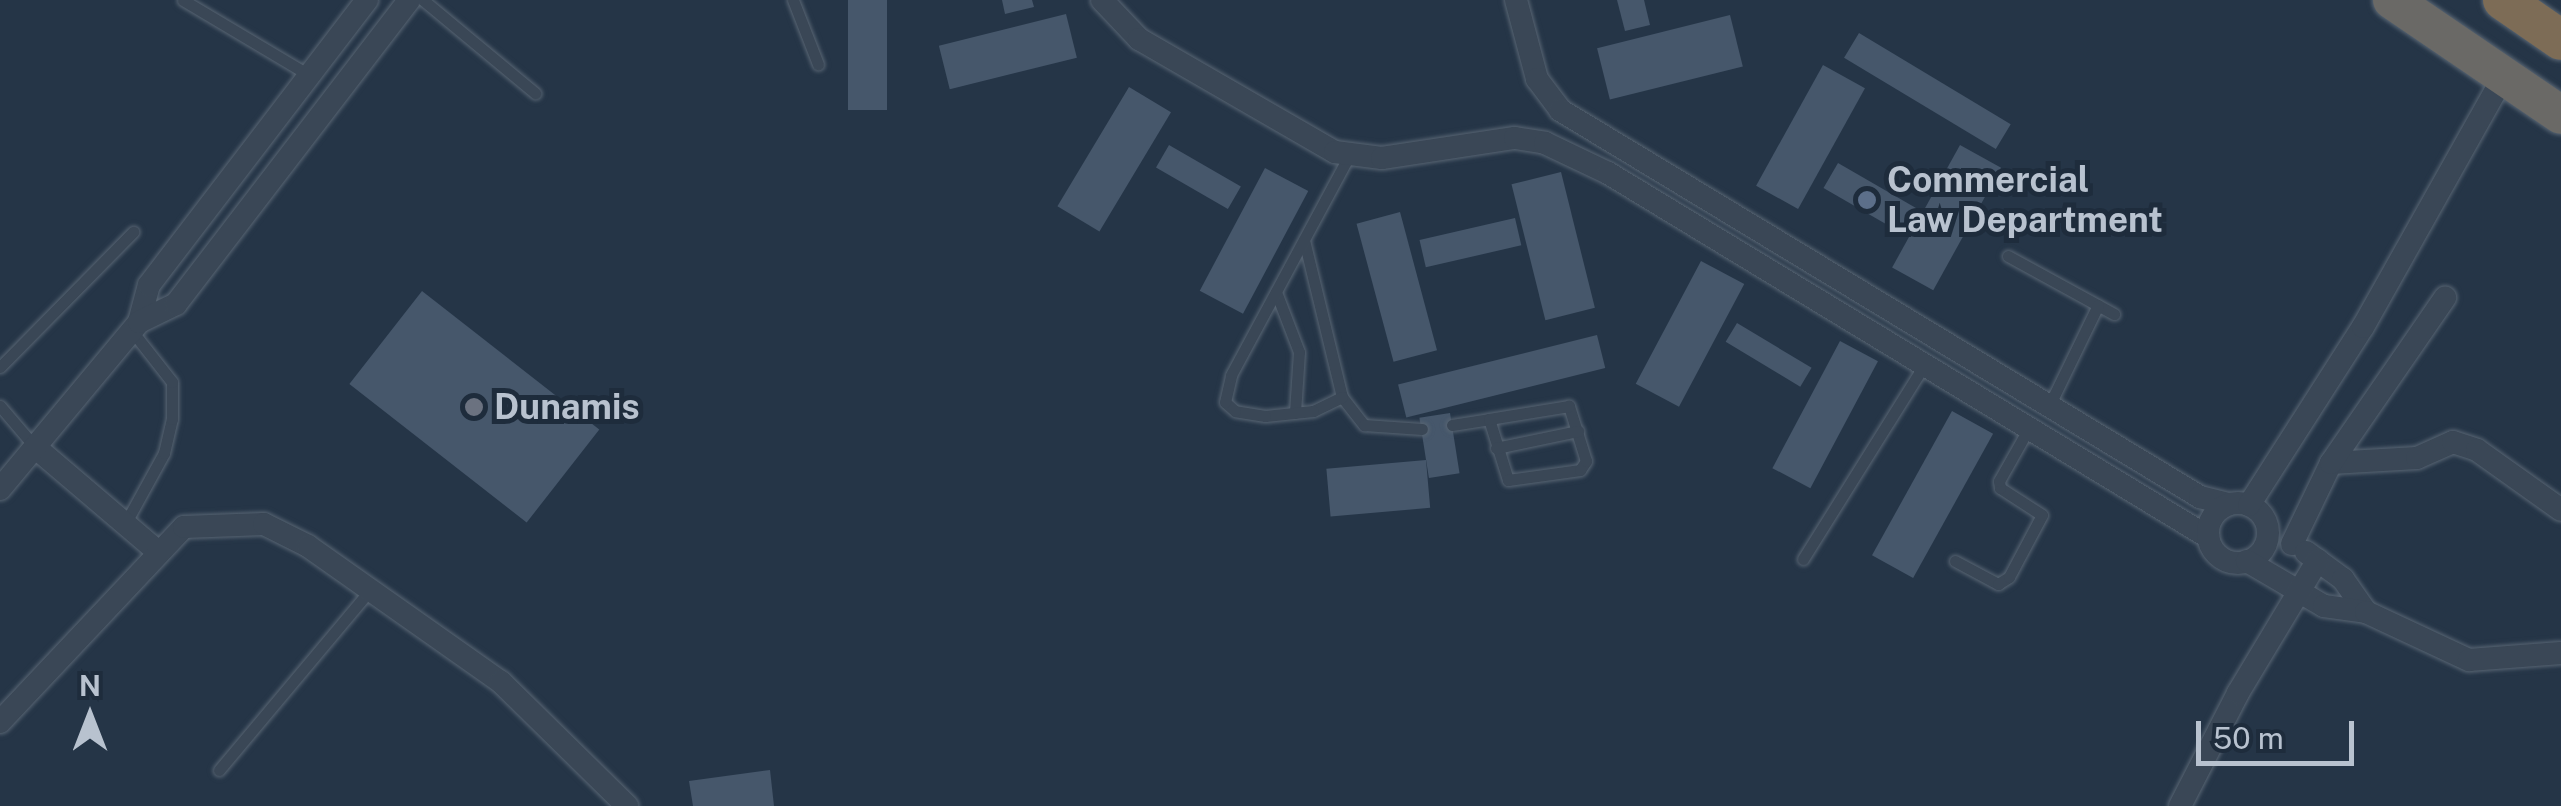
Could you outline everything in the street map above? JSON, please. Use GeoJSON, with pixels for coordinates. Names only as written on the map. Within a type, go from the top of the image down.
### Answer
{"type":"FeatureCollection","features":[{"type":"Feature","properties":{"kind":"highway"},"geometry":{"type":"LineString","coordinates":[[2392,0],[2561,115]]}},
{"type":"Feature","properties":{"kind":"highway"},"geometry":{"type":"LineString","coordinates":[[2502,0],[2561,40]]}},
{"type":"Feature","properties":{"kind":"street"},"geometry":{"type":"LineString","coordinates":[[0,489],[135,326],[149,284],[367,0]]}},
{"type":"Feature","properties":{"kind":"street"},"geometry":{"type":"LineString","coordinates":[[135,326],[176,304],[409,0]]}},
{"type":"Feature","properties":{"kind":"street"},"geometry":{"type":"LineString","coordinates":[[1102,0],[1139,39],[1335,152],[1382,158],[1516,138],[1545,143],[1608,173],[2187,520],[2208,537],[2218,555],[2247,561],[2298,594],[2366,612],[2469,660],[2561,653]]}},
{"type":"Feature","properties":{"kind":"street"},"geometry":{"type":"LineString","coordinates":[[1516,0],[1538,79],[1560,110],[2200,496],[2238,505],[2343,579],[2366,612]]}},
{"type":"Feature","properties":{"kind":"street"},"geometry":{"type":"LineString","coordinates":[[2208,537],[2212,517],[2238,505],[2362,327],[2504,76]]}},
{"type":"Feature","properties":{"kind":"street"},"geometry":{"type":"LineString","coordinates":[[260,139],[286,160]]}},
{"type":"Feature","properties":{"kind":"street"},"geometry":{"type":"LineString","coordinates":[[2292,544],[2331,463],[2444,298]]}},
{"type":"Feature","properties":{"kind":"street"},"geometry":{"type":"LineString","coordinates":[[2331,463],[2417,458],[2452,442],[2477,450],[2561,510]]}},
{"type":"Feature","properties":{"kind":"street"},"geometry":{"type":"LineString","coordinates":[[35,448],[156,550]]}},
{"type":"Feature","properties":{"kind":"street"},"geometry":{"type":"LineString","coordinates":[[2187,520],[2200,496]]}},
{"type":"Feature","properties":{"kind":"street"},"geometry":{"type":"LineString","coordinates":[[0,722],[156,550],[184,527],[264,524],[370,590],[501,682],[626,806]]}},
{"type":"Feature","properties":{"kind":"street"},"geometry":{"type":"LineString","coordinates":[[2247,561],[2263,548],[2268,528]]}},
{"type":"Feature","properties":{"kind":"street"},"geometry":{"type":"LineString","coordinates":[[2180,806],[2318,560]]}},
{"type":"Feature","properties":{"kind":"lane"},"geometry":{"type":"LineString","coordinates":[[184,0],[309,75]]}},
{"type":"Feature","properties":{"kind":"lane"},"geometry":{"type":"LineString","coordinates":[[423,0],[535,93]]}},
{"type":"Feature","properties":{"kind":"lane"},"geometry":{"type":"LineString","coordinates":[[793,0],[818,64]]}},
{"type":"Feature","properties":{"kind":"lane"},"geometry":{"type":"LineString","coordinates":[[1342,396],[1330,407],[1265,416],[1235,411],[1225,402],[1231,375],[1350,154]]}},
{"type":"Feature","properties":{"kind":"lane"},"geometry":{"type":"LineString","coordinates":[[0,367],[133,232]]}},
{"type":"Feature","properties":{"kind":"lane"},"geometry":{"type":"LineString","coordinates":[[1304,240],[1342,396],[1364,424],[1422,429]]}},
{"type":"Feature","properties":{"kind":"lane"},"geometry":{"type":"LineString","coordinates":[[2008,256],[2114,314]]}},
{"type":"Feature","properties":{"kind":"lane"},"geometry":{"type":"LineString","coordinates":[[1276,292],[1299,352],[1295,413]]}},
{"type":"Feature","properties":{"kind":"lane"},"geometry":{"type":"LineString","coordinates":[[2049,406],[2098,305]]}},
{"type":"Feature","properties":{"kind":"lane"},"geometry":{"type":"LineString","coordinates":[[125,524],[164,453],[172,419],[172,382],[135,326]]}},
{"type":"Feature","properties":{"kind":"lane"},"geometry":{"type":"LineString","coordinates":[[1803,559],[1926,364]]}},
{"type":"Feature","properties":{"kind":"lane"},"geometry":{"type":"LineString","coordinates":[[0,406],[35,448]]}},
{"type":"Feature","properties":{"kind":"lane"},"geometry":{"type":"LineString","coordinates":[[1452,425],[1569,406],[1584,466],[1549,476],[1508,480],[1489,419]]}},
{"type":"Feature","properties":{"kind":"lane"},"geometry":{"type":"LineString","coordinates":[[1955,561],[1998,584],[2009,577],[2042,515],[2037,506],[2000,488],[2000,481],[2030,426]]}},
{"type":"Feature","properties":{"kind":"lane"},"geometry":{"type":"LineString","coordinates":[[1496,448],[1578,430]]}},
{"type":"Feature","properties":{"kind":"lane"},"geometry":{"type":"LineString","coordinates":[[219,770],[370,590]]}},
{"type":"Feature","properties":{"kind":"building"},"geometry":{"type":"Polygon","coordinates":[[[848,0],[887,0],[887,110],[848,110],[848,0]]]}},
{"type":"Feature","properties":{"kind":"building"},"geometry":{"type":"Polygon","coordinates":[[[1002,0],[1032,0],[1034,7],[1005,14],[1002,0]]]}},
{"type":"Feature","properties":{"kind":"building"},"geometry":{"type":"Polygon","coordinates":[[[1617,0],[1644,0],[1650,25],[1625,31],[1617,0]]]}},
{"type":"Feature","properties":{"kind":"building"},"geometry":{"type":"Polygon","coordinates":[[[1066,14],[1077,58],[950,89],[939,46],[1066,14]]]}},
{"type":"Feature","properties":{"kind":"building"},"geometry":{"type":"Polygon","coordinates":[[[1730,15],[1743,66],[1610,100],[1597,48],[1730,15]]]}},
{"type":"Feature","properties":{"kind":"building"},"geometry":{"type":"Polygon","coordinates":[[[1859,33],[2011,124],[1996,149],[1844,58],[1859,33]]]}},
{"type":"Feature","properties":{"kind":"building"},"geometry":{"type":"Polygon","coordinates":[[[1823,65],[1865,88],[1798,209],[1756,186],[1823,65]]]}},
{"type":"Feature","properties":{"kind":"building"},"geometry":{"type":"Polygon","coordinates":[[[1129,87],[1171,112],[1099,231],[1057,206],[1129,87]]]}},
{"type":"Feature","properties":{"kind":"building"},"geometry":{"type":"Polygon","coordinates":[[[1169,145],[1241,186],[1228,209],[1156,168],[1169,145]]]}},
{"type":"Feature","properties":{"kind":"building"},"geometry":{"type":"Polygon","coordinates":[[[1960,145],[2001,168],[1933,290],[1892,267],[1960,145]]]}},
{"type":"Feature","properties":{"kind":"building"},"geometry":{"type":"Polygon","coordinates":[[[1838,163],[1916,208],[1901,233],[1824,188],[1838,163]]]}},
{"type":"Feature","properties":{"kind":"building"},"geometry":{"type":"Polygon","coordinates":[[[1265,168],[1308,191],[1243,314],[1200,291],[1265,168]]]}},
{"type":"Feature","properties":{"kind":"building"},"geometry":{"type":"Polygon","coordinates":[[[1561,172],[1595,308],[1545,320],[1512,184],[1561,172]]]}},
{"type":"Feature","properties":{"kind":"building"},"geometry":{"type":"Polygon","coordinates":[[[1400,212],[1437,350],[1394,362],[1357,224],[1400,212]]]}},
{"type":"Feature","properties":{"kind":"building"},"geometry":{"type":"Polygon","coordinates":[[[1515,218],[1521,245],[1426,267],[1420,240],[1515,218]]]}},
{"type":"Feature","properties":{"kind":"building"},"geometry":{"type":"Polygon","coordinates":[[[1701,261],[1744,284],[1679,407],[1636,384],[1701,261]]]}},
{"type":"Feature","properties":{"kind":"building","name":"Dunamis"},"geometry":{"type":"Polygon","coordinates":[[[422,291],[599,430],[527,523],[349,384],[422,291]]]}},
{"type":"Feature","properties":{"kind":"building"},"geometry":{"type":"Polygon","coordinates":[[[1737,323],[1812,368],[1800,387],[1726,342],[1737,323]]]}},
{"type":"Feature","properties":{"kind":"building"},"geometry":{"type":"Polygon","coordinates":[[[1597,335],[1605,368],[1406,418],[1398,385],[1597,335]]]}},
{"type":"Feature","properties":{"kind":"building"},"geometry":{"type":"Polygon","coordinates":[[[1840,341],[1878,361],[1810,488],[1772,468],[1840,341]]]}},
{"type":"Feature","properties":{"kind":"building"},"geometry":{"type":"Polygon","coordinates":[[[1952,411],[1993,434],[1913,578],[1872,555],[1952,411]]]}},
{"type":"Feature","properties":{"kind":"building"},"geometry":{"type":"Polygon","coordinates":[[[1450,413],[1460,473],[1429,478],[1419,418],[1450,413]]]}},
{"type":"Feature","properties":{"kind":"building"},"geometry":{"type":"Polygon","coordinates":[[[1426,460],[1430,508],[1331,517],[1326,469],[1426,460]]]}},
{"type":"Feature","properties":{"kind":"building"},"geometry":{"type":"Polygon","coordinates":[[[770,770],[774,806],[693,806],[689,781],[770,770]]]}},
{"type":"Feature","properties":{"kind":"place","name":"Commercial Law Department"},"geometry":{"type":"Point","coordinates":[1867,200]}},
{"type":"Feature","properties":{"kind":"place","name":"Dunamis"},"geometry":{"type":"Point","coordinates":[474,407]}}]}
